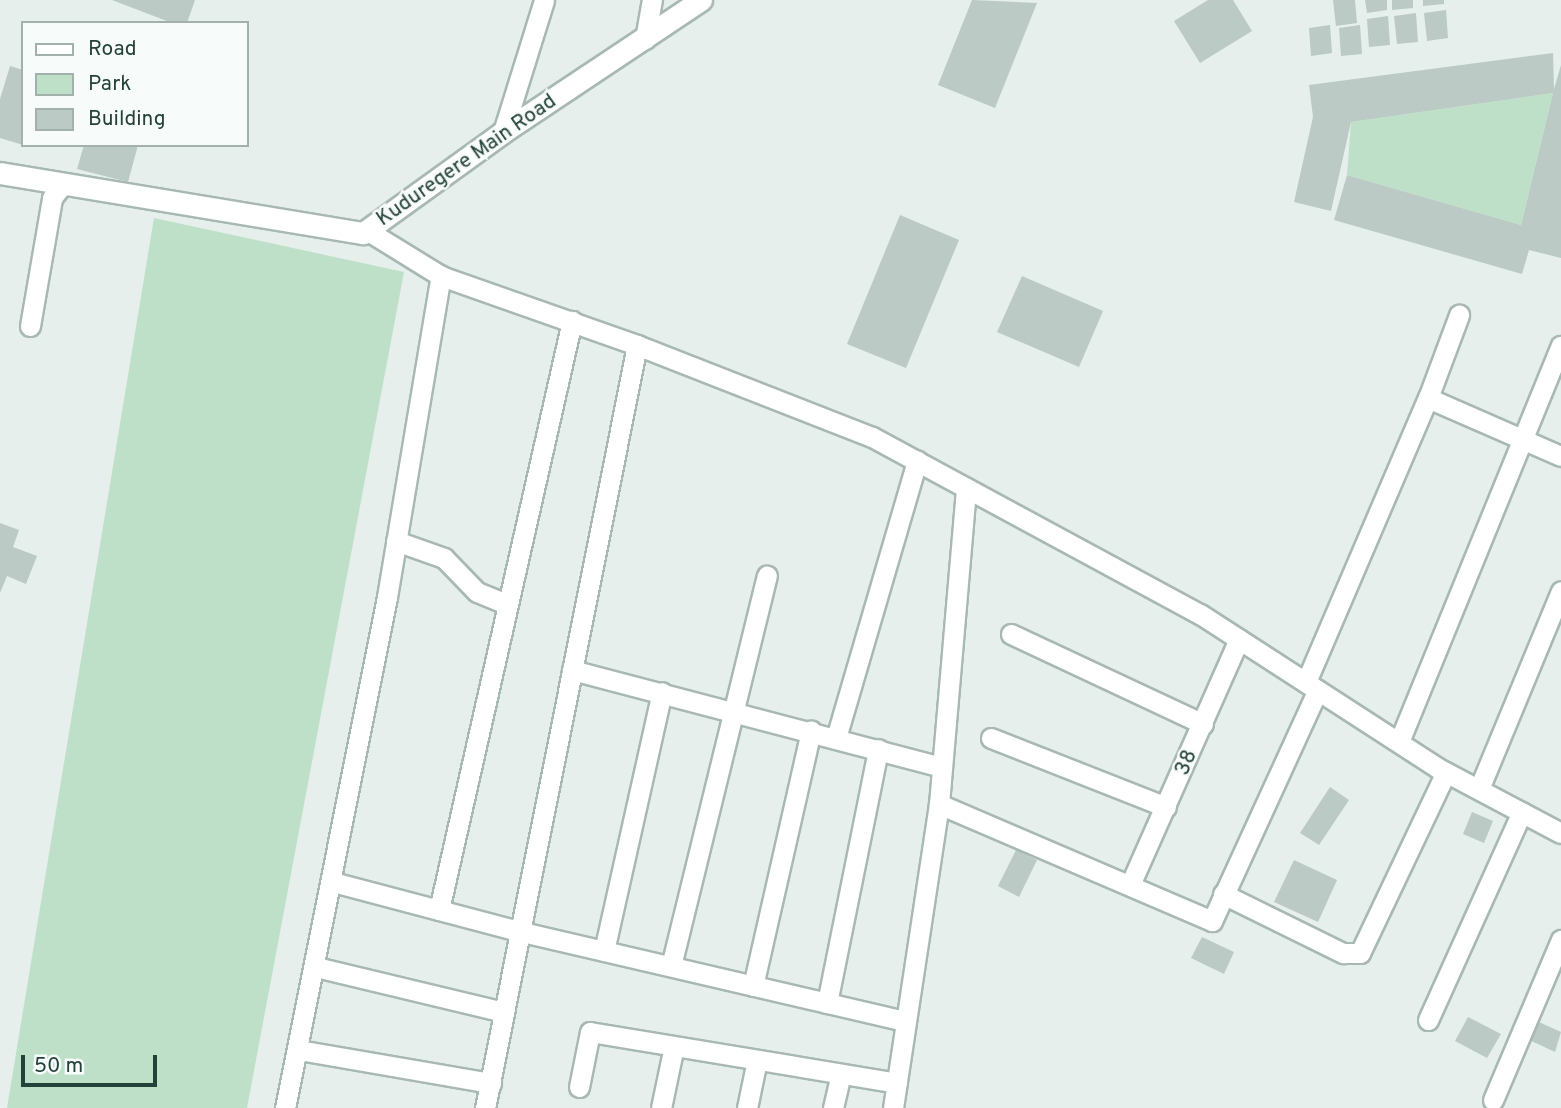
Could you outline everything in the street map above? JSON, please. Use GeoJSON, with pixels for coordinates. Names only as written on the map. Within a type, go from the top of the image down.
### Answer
{"type":"FeatureCollection","features":[{"type":"Feature","properties":{"kind":"street"},"geometry":{"type":"LineString","coordinates":[[503,132],[544,0]]}},
{"type":"Feature","properties":{"kind":"street"},"geometry":{"type":"LineString","coordinates":[[645,39],[652,0]]}},
{"type":"Feature","properties":{"kind":"street","name":"Kuduregere Main Road"},"geometry":{"type":"LineString","coordinates":[[0,173],[346,232],[368,231],[503,132],[701,0]]}},
{"type":"Feature","properties":{"kind":"street"},"geometry":{"type":"LineString","coordinates":[[30,326],[52,198],[63,184]]}},
{"type":"Feature","properties":{"kind":"street"},"geometry":{"type":"LineString","coordinates":[[368,231],[441,276],[637,345],[872,437],[1239,639],[1446,772],[1561,833]]}},
{"type":"Feature","properties":{"kind":"street"},"geometry":{"type":"LineString","coordinates":[[285,1108],[333,882],[396,541],[441,276]]}},
{"type":"Feature","properties":{"kind":"street"},"geometry":{"type":"LineString","coordinates":[[939,804],[1212,921],[1312,686],[1459,315]]}},
{"type":"Feature","properties":{"kind":"street"},"geometry":{"type":"LineString","coordinates":[[439,910],[572,321]]}},
{"type":"Feature","properties":{"kind":"street"},"geometry":{"type":"LineString","coordinates":[[485,1108],[518,931],[637,345]]}},
{"type":"Feature","properties":{"kind":"street"},"geometry":{"type":"LineString","coordinates":[[1399,742],[1561,346]]}},
{"type":"Feature","properties":{"kind":"street"},"geometry":{"type":"LineString","coordinates":[[1428,398],[1561,456]]}},
{"type":"Feature","properties":{"kind":"street"},"geometry":{"type":"LineString","coordinates":[[836,738],[917,461]]}},
{"type":"Feature","properties":{"kind":"street"},"geometry":{"type":"LineString","coordinates":[[892,1108],[939,804],[967,488]]}},
{"type":"Feature","properties":{"kind":"street"},"geometry":{"type":"LineString","coordinates":[[396,541],[444,558],[477,592],[506,604]]}},
{"type":"Feature","properties":{"kind":"street"},"geometry":{"type":"LineString","coordinates":[[671,966],[767,576]]}},
{"type":"Feature","properties":{"kind":"street"},"geometry":{"type":"LineString","coordinates":[[1479,789],[1561,591]]}},
{"type":"Feature","properties":{"kind":"street"},"geometry":{"type":"LineString","coordinates":[[1011,634],[1203,724]]}},
{"type":"Feature","properties":{"kind":"street","name":"38"},"geometry":{"type":"LineString","coordinates":[[1130,885],[1239,639]]}},
{"type":"Feature","properties":{"kind":"street"},"geometry":{"type":"LineString","coordinates":[[572,670],[734,709],[941,767]]}},
{"type":"Feature","properties":{"kind":"street"},"geometry":{"type":"LineString","coordinates":[[604,951],[662,692]]}},
{"type":"Feature","properties":{"kind":"street"},"geometry":{"type":"LineString","coordinates":[[753,986],[811,731]]}},
{"type":"Feature","properties":{"kind":"street"},"geometry":{"type":"LineString","coordinates":[[991,738],[1166,807]]}},
{"type":"Feature","properties":{"kind":"street"},"geometry":{"type":"LineString","coordinates":[[827,1003],[878,749]]}},
{"type":"Feature","properties":{"kind":"street"},"geometry":{"type":"LineString","coordinates":[[1223,894],[1343,953],[1360,953],[1446,772]]}},
{"type":"Feature","properties":{"kind":"street"},"geometry":{"type":"LineString","coordinates":[[1428,1020],[1522,813]]}},
{"type":"Feature","properties":{"kind":"street"},"geometry":{"type":"LineString","coordinates":[[333,882],[518,931],[906,1021]]}},
{"type":"Feature","properties":{"kind":"street"},"geometry":{"type":"LineString","coordinates":[[1493,1100],[1561,940]]}},
{"type":"Feature","properties":{"kind":"street"},"geometry":{"type":"LineString","coordinates":[[316,967],[503,1012]]}},
{"type":"Feature","properties":{"kind":"street"},"geometry":{"type":"LineString","coordinates":[[579,1087],[590,1032],[897,1083]]}},
{"type":"Feature","properties":{"kind":"street"},"geometry":{"type":"LineString","coordinates":[[661,1108],[674,1046]]}},
{"type":"Feature","properties":{"kind":"street"},"geometry":{"type":"LineString","coordinates":[[299,1051],[491,1083]]}},
{"type":"Feature","properties":{"kind":"street"},"geometry":{"type":"LineString","coordinates":[[747,1108],[757,1060]]}},
{"type":"Feature","properties":{"kind":"street"},"geometry":{"type":"LineString","coordinates":[[833,1108],[841,1074]]}},
{"type":"Feature","properties":{"kind":"green space"},"geometry":{"type":"Polygon","coordinates":[[[1553,93],[1521,225],[1347,175],[1351,122],[1553,93]]]}},
{"type":"Feature","properties":{"kind":"green space"},"geometry":{"type":"Polygon","coordinates":[[[154,218],[404,272],[247,1108],[7,1108],[154,218]]]}},
{"type":"Feature","properties":{"kind":"building"},"geometry":{"type":"Polygon","coordinates":[[[112,0],[195,0],[188,21],[167,21],[112,0]]]}},
{"type":"Feature","properties":{"kind":"building"},"geometry":{"type":"Polygon","coordinates":[[[972,0],[1037,3],[995,108],[938,85],[972,0]]]}},
{"type":"Feature","properties":{"kind":"building"},"geometry":{"type":"Polygon","coordinates":[[[1208,0],[1233,0],[1252,31],[1200,63],[1174,21],[1208,0]]]}},
{"type":"Feature","properties":{"kind":"building"},"geometry":{"type":"Polygon","coordinates":[[[1333,0],[1355,0],[1357,23],[1336,26],[1333,0]]]}},
{"type":"Feature","properties":{"kind":"building"},"geometry":{"type":"Polygon","coordinates":[[[1365,0],[1387,0],[1387,10],[1367,13],[1365,0]]]}},
{"type":"Feature","properties":{"kind":"building"},"geometry":{"type":"Polygon","coordinates":[[[1392,0],[1413,0],[1413,8],[1392,10],[1392,0]]]}},
{"type":"Feature","properties":{"kind":"building"},"geometry":{"type":"Polygon","coordinates":[[[1423,0],[1444,0],[1444,4],[1423,6],[1423,0]]]}},
{"type":"Feature","properties":{"kind":"building"},"geometry":{"type":"Polygon","coordinates":[[[1446,10],[1448,38],[1427,41],[1424,13],[1446,10]]]}},
{"type":"Feature","properties":{"kind":"building"},"geometry":{"type":"Polygon","coordinates":[[[1416,13],[1418,42],[1397,44],[1394,16],[1416,13]]]}},
{"type":"Feature","properties":{"kind":"building"},"geometry":{"type":"Polygon","coordinates":[[[1388,16],[1390,45],[1369,47],[1367,19],[1388,16]]]}},
{"type":"Feature","properties":{"kind":"building"},"geometry":{"type":"Polygon","coordinates":[[[1330,25],[1332,53],[1311,56],[1309,28],[1330,25]]]}},
{"type":"Feature","properties":{"kind":"building"},"geometry":{"type":"Polygon","coordinates":[[[1360,25],[1362,54],[1341,56],[1339,28],[1360,25]]]}},
{"type":"Feature","properties":{"kind":"building"},"geometry":{"type":"Polygon","coordinates":[[[1553,53],[1554,89],[1561,65],[1561,258],[1529,250],[1522,274],[1334,220],[1347,175],[1521,225],[1553,93],[1351,122],[1331,211],[1294,202],[1313,117],[1309,85],[1553,53]]]}},
{"type":"Feature","properties":{"kind":"building"},"geometry":{"type":"Polygon","coordinates":[[[10,66],[21,69],[21,144],[0,138],[0,99],[10,66]]]}},
{"type":"Feature","properties":{"kind":"building"},"geometry":{"type":"Polygon","coordinates":[[[83,147],[137,147],[128,182],[77,169],[83,147]]]}},
{"type":"Feature","properties":{"kind":"building"},"geometry":{"type":"Polygon","coordinates":[[[900,215],[959,240],[906,368],[847,344],[900,215]]]}},
{"type":"Feature","properties":{"kind":"building"},"geometry":{"type":"Polygon","coordinates":[[[1022,276],[1103,311],[1079,367],[997,332],[1022,276]]]}},
{"type":"Feature","properties":{"kind":"building"},"geometry":{"type":"Polygon","coordinates":[[[0,523],[19,530],[13,547],[37,556],[26,584],[7,576],[0,593],[0,523]]]}},
{"type":"Feature","properties":{"kind":"building"},"geometry":{"type":"Polygon","coordinates":[[[1330,787],[1349,800],[1319,845],[1300,833],[1330,787]]]}},
{"type":"Feature","properties":{"kind":"building"},"geometry":{"type":"Polygon","coordinates":[[[1472,812],[1493,821],[1484,843],[1463,834],[1472,812]]]}},
{"type":"Feature","properties":{"kind":"building"},"geometry":{"type":"Polygon","coordinates":[[[1016,850],[1037,860],[1019,897],[998,886],[1016,850]]]}},
{"type":"Feature","properties":{"kind":"building"},"geometry":{"type":"Polygon","coordinates":[[[1294,860],[1337,880],[1318,922],[1274,902],[1294,860]]]}},
{"type":"Feature","properties":{"kind":"building"},"geometry":{"type":"Polygon","coordinates":[[[1202,937],[1234,952],[1224,974],[1191,958],[1202,937]]]}},
{"type":"Feature","properties":{"kind":"building"},"geometry":{"type":"Polygon","coordinates":[[[1468,1017],[1501,1034],[1487,1058],[1455,1041],[1468,1017]]]}},
{"type":"Feature","properties":{"kind":"building"},"geometry":{"type":"Polygon","coordinates":[[[1530,1018],[1561,1032],[1555,1052],[1521,1036],[1530,1018]]]}}]}
